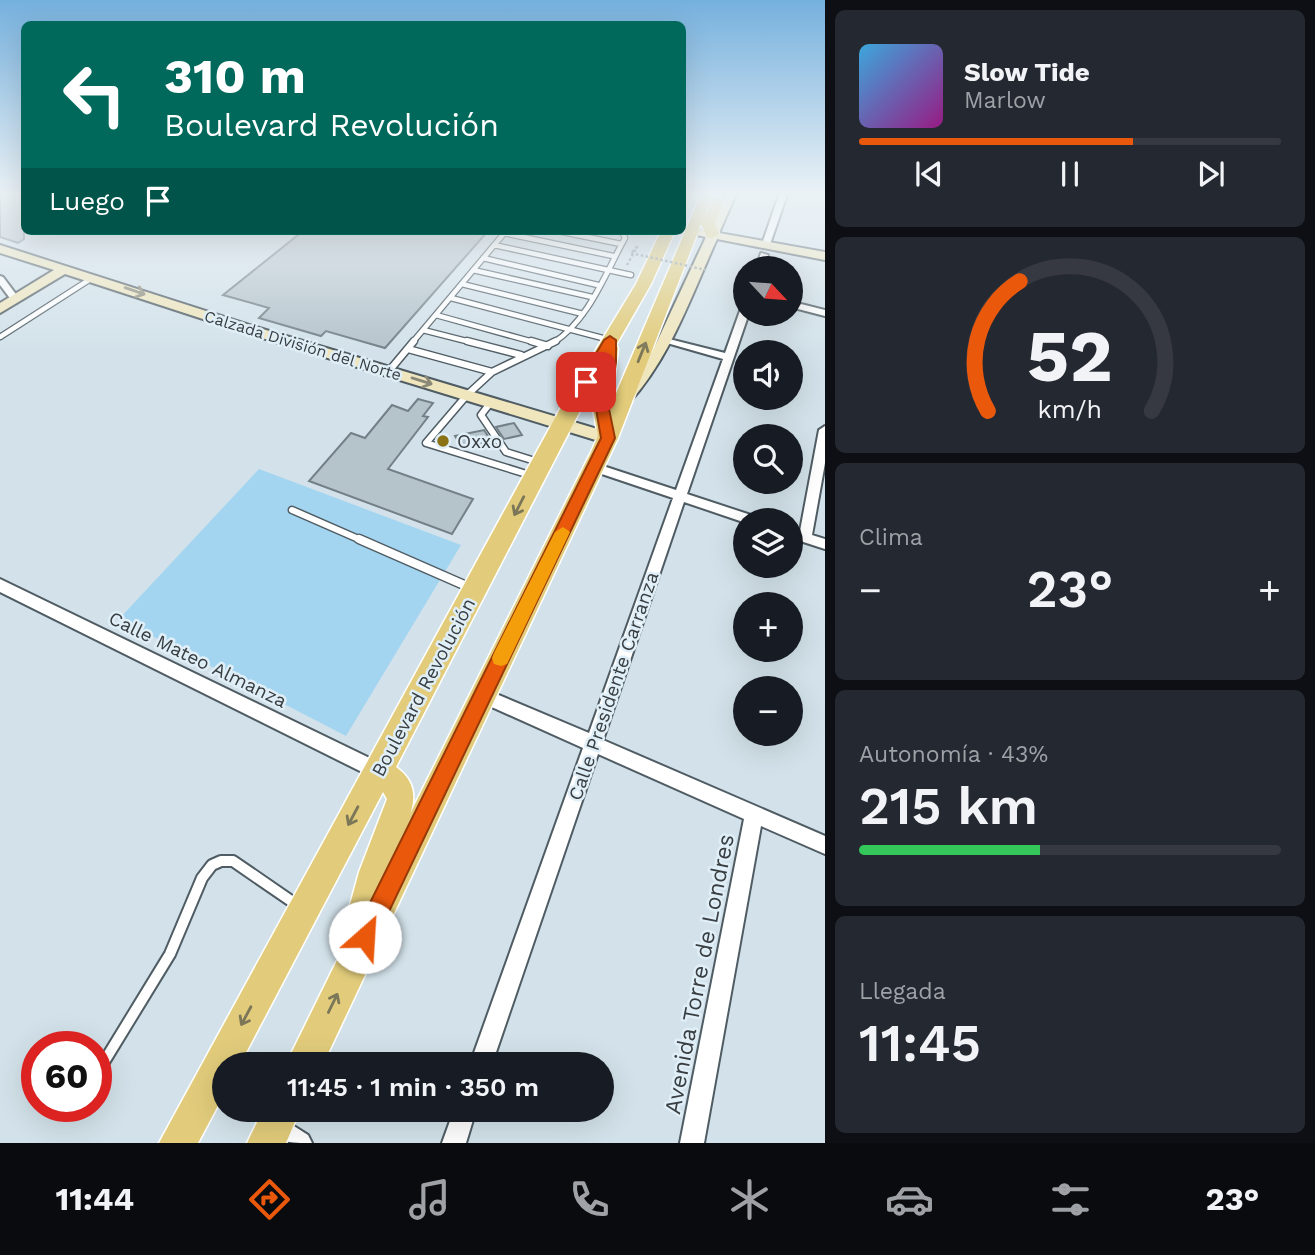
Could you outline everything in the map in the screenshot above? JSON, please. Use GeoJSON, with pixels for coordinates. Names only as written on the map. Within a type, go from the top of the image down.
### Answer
{"type":"FeatureCollection","features":[{"type":"Feature","properties":{"kind":"main road"},"geometry":{"type":"LineString","coordinates":[[608,438],[602,409],[610,362],[610,321],[627,274],[644,245]]}},
{"type":"Feature","properties":{"kind":"main road","name":"Boulevard Revolución"},"geometry":{"type":"LineString","coordinates":[[178,1143],[562,424],[647,277],[661,245]]}},
{"type":"Feature","properties":{"kind":"main road"},"geometry":{"type":"LineString","coordinates":[[310,1052],[608,438],[681,245]]}},
{"type":"Feature","properties":{"kind":"main road"},"geometry":{"type":"LineString","coordinates":[[622,402],[643,379],[665,341],[707,245]]}},
{"type":"Feature","properties":{"kind":"main road"},"geometry":{"type":"LineString","coordinates":[[727,245],[763,256]]}},
{"type":"Feature","properties":{"kind":"main road","name":"Calzada División del Norte"},"geometry":{"type":"LineString","coordinates":[[0,249],[251,330],[608,438]]}},
{"type":"Feature","properties":{"kind":"main road"},"geometry":{"type":"LineString","coordinates":[[803,256],[825,256]]}},
{"type":"Feature","properties":{"kind":"main road"},"geometry":{"type":"LineString","coordinates":[[803,264],[825,268]]}},
{"type":"Feature","properties":{"kind":"main road"},"geometry":{"type":"LineString","coordinates":[[0,309],[65,269]]}},
{"type":"Feature","properties":{"kind":"main road"},"geometry":{"type":"LineString","coordinates":[[353,961],[374,872],[401,799],[401,790],[397,784],[378,771]]}},
{"type":"Feature","properties":{"kind":"street"},"geometry":{"type":"LineString","coordinates":[[0,279],[15,299]]}},
{"type":"Feature","properties":{"kind":"street"},"geometry":{"type":"LineString","coordinates":[[803,308],[825,313]]}},
{"type":"Feature","properties":{"kind":"street","name":"Calle Presidente Carranza"},"geometry":{"type":"LineString","coordinates":[[485,1052],[740,326]]}},
{"type":"Feature","properties":{"kind":"street"},"geometry":{"type":"LineString","coordinates":[[665,341],[729,357]]}},
{"type":"Feature","properties":{"kind":"street"},"geometry":{"type":"LineString","coordinates":[[803,516],[825,429]]}},
{"type":"Feature","properties":{"kind":"street"},"geometry":{"type":"LineString","coordinates":[[594,467],[733,513]]}},
{"type":"Feature","properties":{"kind":"street"},"geometry":{"type":"LineString","coordinates":[[803,537],[825,544]]}},
{"type":"Feature","properties":{"kind":"street","name":"Calle Mateo Almanza"},"geometry":{"type":"LineString","coordinates":[[0,586],[378,771]]}},
{"type":"Feature","properties":{"kind":"street"},"geometry":{"type":"LineString","coordinates":[[482,695],[825,845]]}},
{"type":"Feature","properties":{"kind":"street","name":"Avenida Torre de Londres"},"geometry":{"type":"LineString","coordinates":[[692,1143],[754,814]]}},
{"type":"Feature","properties":{"kind":"street"},"geometry":{"type":"LineString","coordinates":[[454,1143],[462,1122]]}},
{"type":"Feature","properties":{"kind":"lane"},"geometry":{"type":"LineString","coordinates":[[389,371],[494,245]]}},
{"type":"Feature","properties":{"kind":"lane"},"geometry":{"type":"LineString","coordinates":[[496,245],[627,274]]}},
{"type":"Feature","properties":{"kind":"lane"},"geometry":{"type":"LineString","coordinates":[[565,245],[613,256]]}},
{"type":"Feature","properties":{"kind":"lane"},"geometry":{"type":"LineString","coordinates":[[538,470],[426,443],[467,395],[492,372],[522,355],[548,346],[573,329],[620,245]]}},
{"type":"Feature","properties":{"kind":"lane"},"geometry":{"type":"LineString","coordinates":[[483,258],[598,285]]}},
{"type":"Feature","properties":{"kind":"lane"},"geometry":{"type":"LineString","coordinates":[[473,270],[592,298]]}},
{"type":"Feature","properties":{"kind":"lane"},"geometry":{"type":"LineString","coordinates":[[0,338],[93,277]]}},
{"type":"Feature","properties":{"kind":"lane"},"geometry":{"type":"LineString","coordinates":[[462,284],[583,314]]}},
{"type":"Feature","properties":{"kind":"lane"},"geometry":{"type":"LineString","coordinates":[[450,298],[610,340]]}},
{"type":"Feature","properties":{"kind":"lane"},"geometry":{"type":"LineString","coordinates":[[436,315],[548,346]]}},
{"type":"Feature","properties":{"kind":"lane"},"geometry":{"type":"LineString","coordinates":[[423,330],[522,355]]}},
{"type":"Feature","properties":{"kind":"lane"},"geometry":{"type":"LineString","coordinates":[[408,349],[492,372]]}},
{"type":"Feature","properties":{"kind":"lane"},"geometry":{"type":"LineString","coordinates":[[491,402],[481,415],[506,452],[538,470]]}},
{"type":"Feature","properties":{"kind":"lane"},"geometry":{"type":"LineString","coordinates":[[292,510],[475,590]]}},
{"type":"Feature","properties":{"kind":"lane"},"geometry":{"type":"LineString","coordinates":[[112,1049],[170,954],[202,878],[212,865],[221,861],[233,861],[303,909]]}},
{"type":"Feature","properties":{"kind":"path"},"geometry":{"type":"LineString","coordinates":[[627,274],[637,247],[631,253],[706,270]]}},
{"type":"Feature","properties":{"kind":"shaded area"},"geometry":{"type":"Polygon","coordinates":[[[259,469],[461,545],[346,736],[119,619],[259,469]]]}},
{"type":"Feature","properties":{"kind":"building"},"geometry":{"type":"Polygon","coordinates":[[[285,245],[475,245],[385,348],[326,331],[321,336],[259,318],[269,308],[223,295],[285,245]]]}},
{"type":"Feature","properties":{"kind":"building"},"geometry":{"type":"Polygon","coordinates":[[[418,399],[433,403],[423,416],[428,417],[388,469],[473,499],[452,534],[309,481],[351,433],[365,438],[392,405],[408,411],[418,399]]]}},
{"type":"Feature","properties":{"kind":"building"},"geometry":{"type":"Polygon","coordinates":[[[514,423],[522,435],[504,439],[496,427],[514,423]]]}},
{"type":"Feature","properties":{"kind":"building"},"geometry":{"type":"Polygon","coordinates":[[[484,430],[492,442],[462,448],[455,436],[484,430]]]}},
{"type":"Feature","properties":{"kind":"slow traffic"},"geometry":{"type":"LineString","coordinates":[[501,658],[563,532]]}},
{"type":"Feature","properties":{"kind":"place","name":"Oxxo"},"geometry":{"type":"Point","coordinates":[443,441]}},
{"type":"Feature","properties":{"kind":"route"},"geometry":{"type":"LineString","coordinates":[[365,937],[608,438],[602,409],[610,362],[610,340],[586,382]]}}]}
